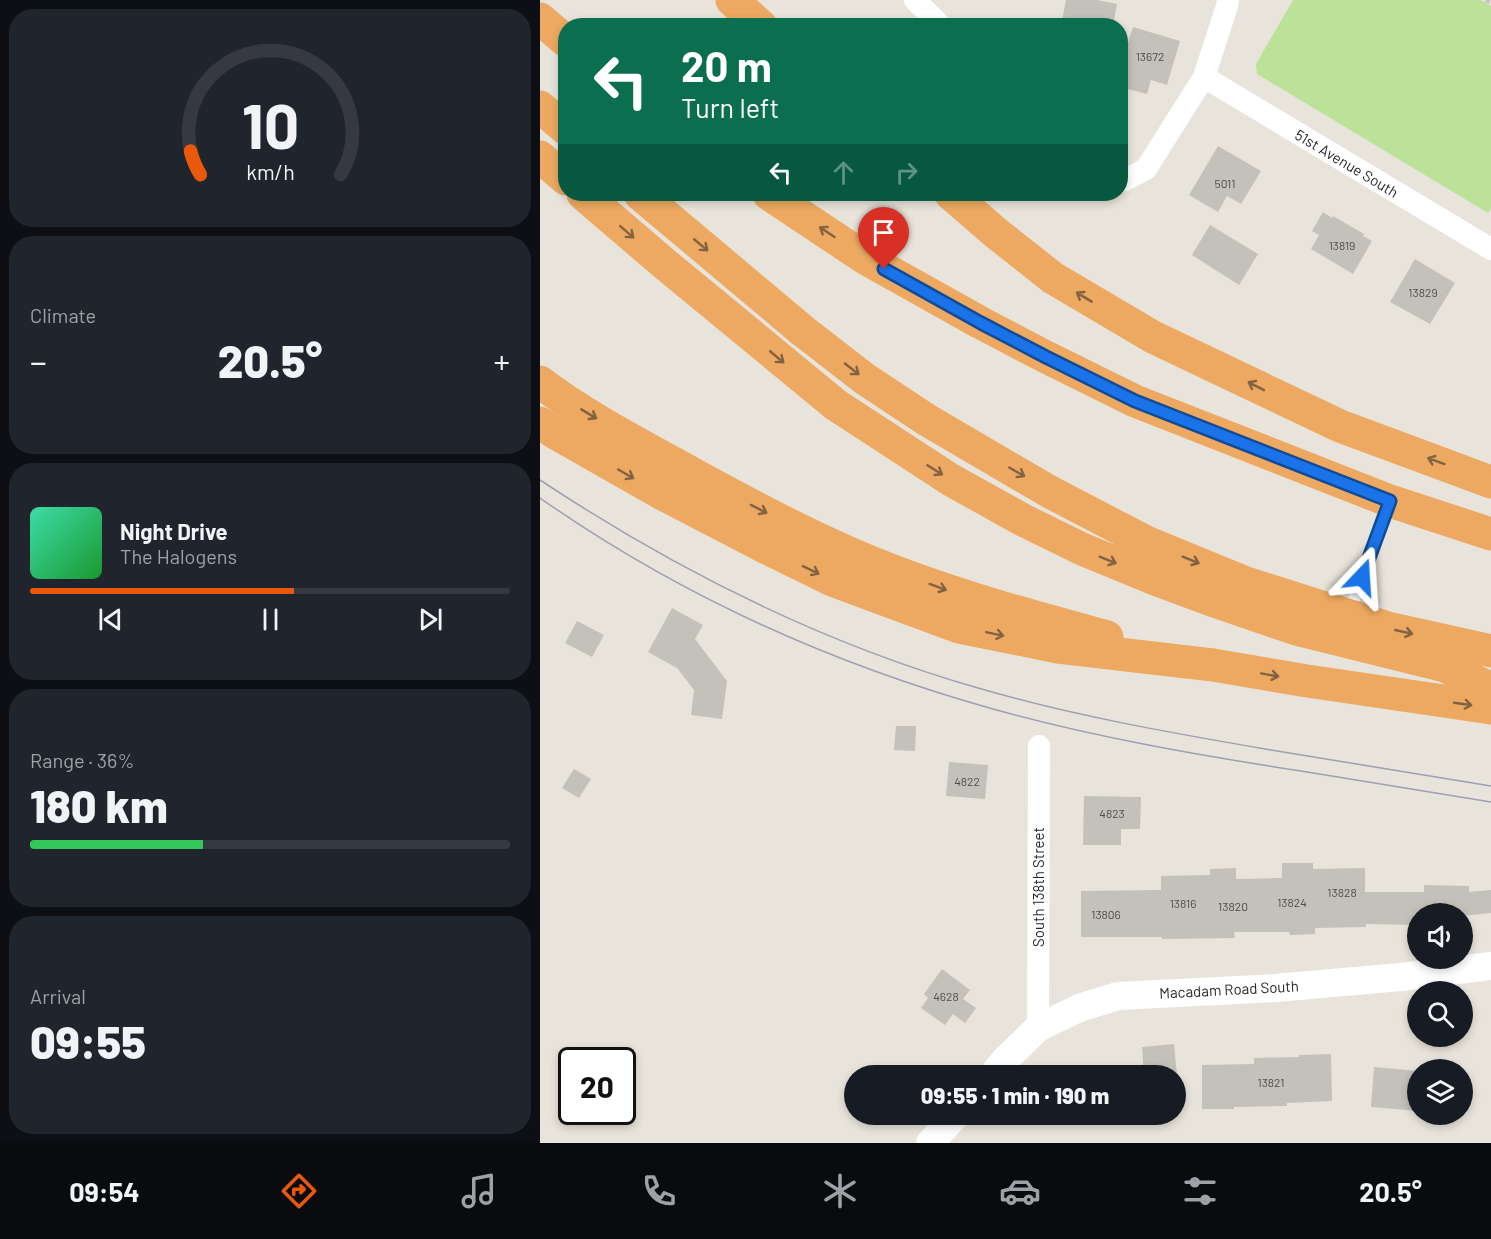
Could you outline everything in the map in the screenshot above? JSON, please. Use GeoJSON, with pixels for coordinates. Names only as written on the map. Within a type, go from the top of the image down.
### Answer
{"type":"FeatureCollection","features":[{"type":"Feature","properties":{"kind":"highway"},"geometry":{"type":"LineString","coordinates":[[732,0],[752,18]]}},
{"type":"Feature","properties":{"kind":"highway"},"geometry":{"type":"LineString","coordinates":[[540,19],[558,34]]}},
{"type":"Feature","properties":{"kind":"highway"},"geometry":{"type":"LineString","coordinates":[[540,107],[558,122]]}},
{"type":"Feature","properties":{"kind":"highway"},"geometry":{"type":"LineString","coordinates":[[540,157],[558,172]]}},
{"type":"Feature","properties":{"kind":"highway"},"geometry":{"type":"LineString","coordinates":[[591,201],[836,405],[951,480],[1023,520],[1082,549],[1217,602],[1296,629],[1445,666],[1491,689]]}},
{"type":"Feature","properties":{"kind":"highway"},"geometry":{"type":"LineString","coordinates":[[648,201],[803,331],[865,379],[927,420],[1050,492],[1146,542],[1246,583],[1388,628],[1491,651]]}},
{"type":"Feature","properties":{"kind":"highway"},"geometry":{"type":"LineString","coordinates":[[780,201],[865,258],[981,323],[1135,401],[1390,501],[1491,534]]}},
{"type":"Feature","properties":{"kind":"highway"},"geometry":{"type":"LineString","coordinates":[[959,201],[1053,278],[1153,337],[1340,426],[1491,482]]}},
{"type":"Feature","properties":{"kind":"highway"},"geometry":{"type":"LineString","coordinates":[[540,382],[558,396],[719,488],[816,538],[892,571],[1011,610],[1213,665]]}},
{"type":"Feature","properties":{"kind":"highway"},"geometry":{"type":"LineString","coordinates":[[540,423],[659,492],[765,548],[832,580],[958,627],[1058,647],[1213,665],[1491,708]]}},
{"type":"Feature","properties":{"kind":"street"},"geometry":{"type":"LineString","coordinates":[[915,0],[933,18]]}},
{"type":"Feature","properties":{"kind":"street"},"geometry":{"type":"LineString","coordinates":[[1128,177],[1146,169],[1204,77],[1227,0]]}},
{"type":"Feature","properties":{"kind":"street","name":"51st Avenue South"},"geometry":{"type":"LineString","coordinates":[[1204,77],[1491,249]]}},
{"type":"Feature","properties":{"kind":"street","name":"South 138th Street"},"geometry":{"type":"LineString","coordinates":[[1038,1028],[1039,746]]}},
{"type":"Feature","properties":{"kind":"street","name":"Macadam Road South"},"geometry":{"type":"LineString","coordinates":[[1001,1065],[1038,1028],[1079,1008],[1118,996],[1275,988],[1401,977],[1491,966]]}},
{"type":"Feature","properties":{"kind":"street"},"geometry":{"type":"LineString","coordinates":[[930,1143],[947,1125]]}},
{"type":"Feature","properties":{"kind":"lane"},"geometry":{"type":"LineString","coordinates":[[1348,615],[1390,501]]}},
{"type":"Feature","properties":{"kind":"path"},"geometry":{"type":"LineString","coordinates":[[1486,0],[1491,3]]}},
{"type":"Feature","properties":{"kind":"green space"},"geometry":{"type":"Polygon","coordinates":[[[1293,0],[1481,0],[1491,6],[1491,209],[1488,213],[1257,74],[1256,64],[1293,0]]]}},
{"type":"Feature","properties":{"kind":"building"},"geometry":{"type":"Polygon","coordinates":[[[1066,0],[1097,0],[1117,4],[1114,18],[1063,18],[1066,0]]]}},
{"type":"Feature","properties":{"kind":"building"},"geometry":{"type":"Polygon","coordinates":[[[1133,27],[1180,41],[1167,85],[1151,80],[1147,94],[1128,89],[1128,44],[1133,27]]]}},
{"type":"Feature","properties":{"kind":"building"},"geometry":{"type":"Polygon","coordinates":[[[1218,146],[1261,171],[1241,204],[1227,196],[1218,212],[1189,195],[1218,146]]]}},
{"type":"Feature","properties":{"kind":"building"},"geometry":{"type":"Polygon","coordinates":[[[1323,212],[1364,234],[1363,236],[1372,241],[1353,274],[1311,249],[1319,235],[1312,231],[1323,212]]]}},
{"type":"Feature","properties":{"kind":"building"},"geometry":{"type":"Polygon","coordinates":[[[1210,225],[1258,254],[1239,285],[1192,255],[1210,225]]]}},
{"type":"Feature","properties":{"kind":"building"},"geometry":{"type":"Polygon","coordinates":[[[1415,259],[1455,283],[1430,324],[1390,302],[1415,259]]]}},
{"type":"Feature","properties":{"kind":"building"},"geometry":{"type":"Polygon","coordinates":[[[672,608],[703,625],[695,639],[727,681],[722,719],[691,715],[694,690],[677,668],[648,652],[672,608]]]}},
{"type":"Feature","properties":{"kind":"building"},"geometry":{"type":"Polygon","coordinates":[[[577,621],[604,635],[592,657],[565,643],[577,621]]]}},
{"type":"Feature","properties":{"kind":"building"},"geometry":{"type":"Polygon","coordinates":[[[896,726],[916,726],[915,751],[894,750],[896,726]]]}},
{"type":"Feature","properties":{"kind":"building"},"geometry":{"type":"Polygon","coordinates":[[[949,762],[988,765],[985,799],[946,796],[949,762]]]}},
{"type":"Feature","properties":{"kind":"building"},"geometry":{"type":"Polygon","coordinates":[[[574,769],[591,779],[579,798],[562,788],[574,769]]]}},
{"type":"Feature","properties":{"kind":"building"},"geometry":{"type":"Polygon","coordinates":[[[1084,796],[1141,797],[1140,829],[1121,829],[1121,845],[1083,845],[1084,796]]]}},
{"type":"Feature","properties":{"kind":"building"},"geometry":{"type":"Polygon","coordinates":[[[1282,863],[1313,863],[1313,869],[1365,868],[1365,892],[1424,892],[1424,885],[1469,886],[1469,892],[1491,890],[1491,913],[1473,915],[1473,903],[1407,903],[1407,925],[1366,924],[1366,927],[1315,928],[1315,934],[1234,932],[1235,938],[1081,937],[1081,891],[1161,890],[1161,876],[1210,875],[1210,869],[1236,868],[1236,879],[1282,878],[1282,863]]]}},
{"type":"Feature","properties":{"kind":"building"},"geometry":{"type":"Polygon","coordinates":[[[942,969],[970,990],[963,999],[976,1008],[965,1023],[953,1014],[945,1025],[921,1008],[928,998],[924,994],[942,969]]]}},
{"type":"Feature","properties":{"kind":"building"},"geometry":{"type":"Polygon","coordinates":[[[1174,1044],[1176,1065],[1143,1065],[1142,1047],[1174,1044]]]}},
{"type":"Feature","properties":{"kind":"building"},"geometry":{"type":"Polygon","coordinates":[[[1331,1054],[1332,1101],[1287,1103],[1287,1106],[1202,1109],[1202,1065],[1254,1064],[1254,1058],[1331,1054]]]}},
{"type":"Feature","properties":{"kind":"building"},"geometry":{"type":"Polygon","coordinates":[[[1374,1067],[1407,1070],[1407,1110],[1371,1107],[1374,1067]]]}},
{"type":"Feature","properties":{"kind":"tram line"},"geometry":{"type":"LineString","coordinates":[[540,480],[644,544],[751,601],[862,649],[920,670],[1014,698],[1123,723],[1491,786]]}},
{"type":"Feature","properties":{"kind":"tram line"},"geometry":{"type":"LineString","coordinates":[[540,498],[592,533],[646,565],[758,623],[874,671],[933,691],[1031,719],[1146,744],[1491,802]]}},
{"type":"Feature","properties":{"kind":"route"},"geometry":{"type":"LineString","coordinates":[[884,269],[981,323],[1135,401],[1390,501],[1362,577]]}}]}
